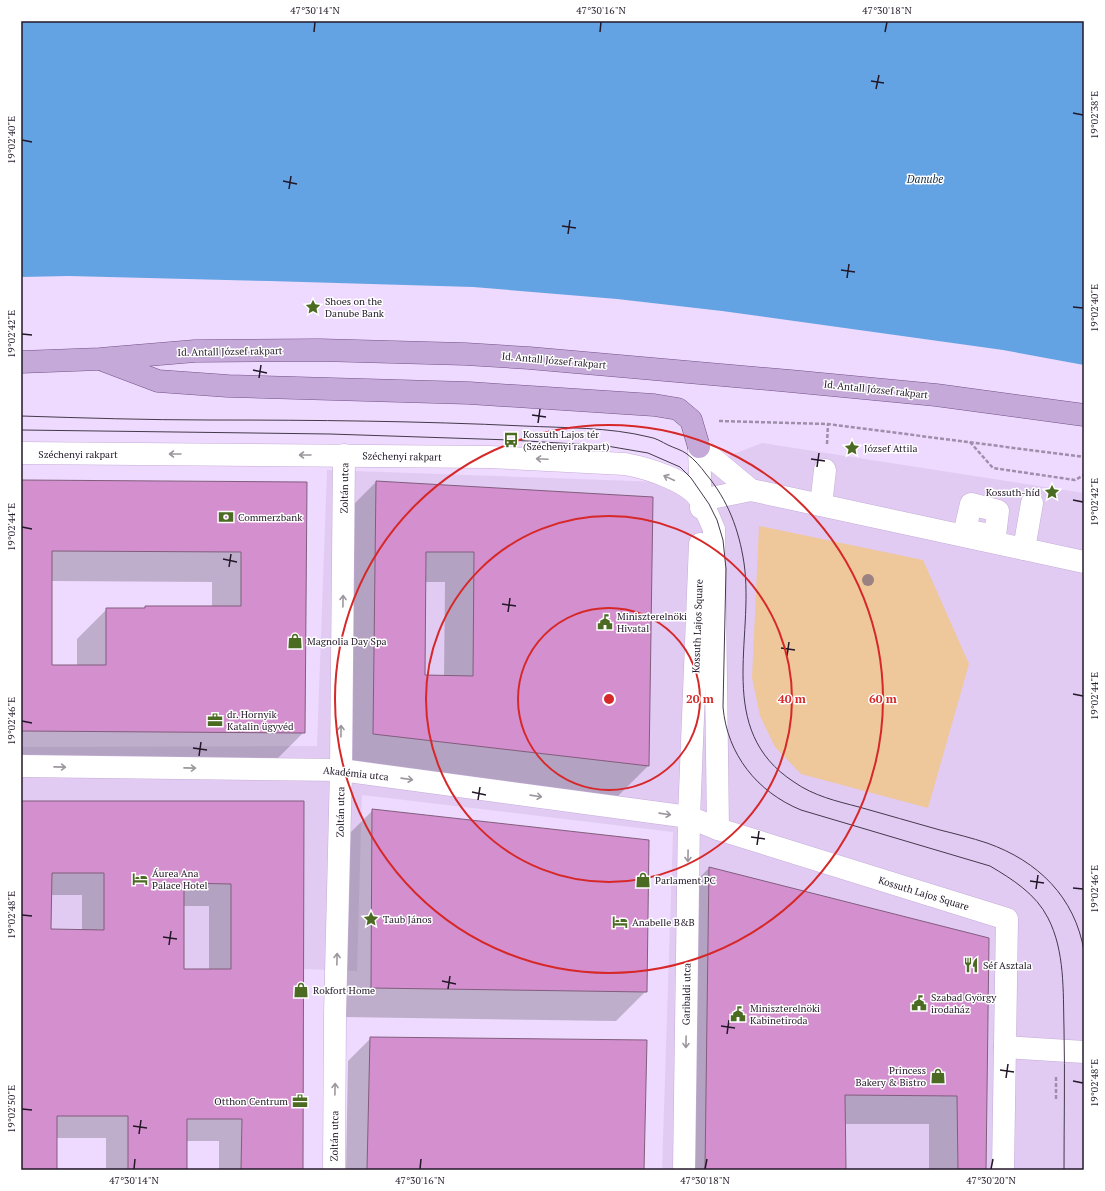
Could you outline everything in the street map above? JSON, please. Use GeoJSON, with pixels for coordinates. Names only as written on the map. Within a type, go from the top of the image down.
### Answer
{"type":"FeatureCollection","features":[{"type":"Feature","properties":{"kind":"main road","name":"Id. Antall József rakpart"},"geometry":{"type":"LineString","coordinates":[[21,362],[100,359],[195,351],[319,350],[472,354],[673,370],[936,395],[1084,415]]}},
{"type":"Feature","properties":{"kind":"main road"},"geometry":{"type":"LineString","coordinates":[[100,359],[158,381],[228,386],[469,393],[641,404],[678,409],[691,420],[699,447]]}},
{"type":"Feature","properties":{"kind":"street"},"geometry":{"type":"LineString","coordinates":[[699,447],[751,490]]}},
{"type":"Feature","properties":{"kind":"street","name":"Kossuth Lajos Square"},"geometry":{"type":"LineString","coordinates":[[699,447],[701,531],[689,817],[718,828],[1007,919],[1004,1170]]}},
{"type":"Feature","properties":{"kind":"street","name":"Széchenyi rakpart"},"geometry":{"type":"LineString","coordinates":[[21,453],[489,457],[625,464],[647,468],[687,487],[701,500]]}},
{"type":"Feature","properties":{"kind":"street","name":"Zoltán utca"},"geometry":{"type":"LineString","coordinates":[[334,1170],[335,1014],[341,770],[344,455]]}},
{"type":"Feature","properties":{"kind":"street"},"geometry":{"type":"LineString","coordinates":[[821,505],[825,470]]}},
{"type":"Feature","properties":{"kind":"street"},"geometry":{"type":"LineString","coordinates":[[701,500],[751,490],[1084,562]]}},
{"type":"Feature","properties":{"kind":"street","name":"Kossuth Lajos Square"},"geometry":{"type":"LineString","coordinates":[[701,500],[714,529],[718,828]]}},
{"type":"Feature","properties":{"kind":"street"},"geometry":{"type":"LineString","coordinates":[[1024,549],[1032,503]]}},
{"type":"Feature","properties":{"kind":"street","name":"Akadémia utca"},"geometry":{"type":"LineString","coordinates":[[21,766],[341,770],[689,817]]}},
{"type":"Feature","properties":{"kind":"street","name":"Garibaldi utca"},"geometry":{"type":"LineString","coordinates":[[684,1170],[689,817]]}},
{"type":"Feature","properties":{"kind":"street"},"geometry":{"type":"LineString","coordinates":[[1005,1047],[1084,1052]]}},
{"type":"Feature","properties":{"kind":"path"},"geometry":{"type":"LineString","coordinates":[[691,420],[828,424],[1084,457]]}},
{"type":"Feature","properties":{"kind":"path"},"geometry":{"type":"LineString","coordinates":[[970,442],[993,468],[1075,480],[1084,475]]}},
{"type":"Feature","properties":{"kind":"shaded area"},"geometry":{"type":"Polygon","coordinates":[[[762,443],[1084,493],[1084,1170],[662,1170],[673,832],[362,795],[357,971],[303,969],[184,969],[21,1080],[21,747],[317,746],[327,470],[662,482],[762,443]]]}},
{"type":"Feature","properties":{"kind":"shaded area"},"geometry":{"type":"Polygon","coordinates":[[[759,526],[923,560],[969,664],[928,808],[801,774],[775,747],[760,716],[752,678],[759,526]]]}},
{"type":"Feature","properties":{"kind":"water","name":"Danube"},"geometry":{"type":"Polygon","coordinates":[[[21,21],[1084,21],[1084,365],[1003,350],[722,311],[617,299],[473,287],[69,276],[21,277],[21,21]]]}},
{"type":"Feature","properties":{"kind":"building"},"geometry":{"type":"Polygon","coordinates":[[[21,480],[307,482],[305,733],[21,731],[21,480]],[[52,551],[52,665],[106,665],[106,608],[145,608],[145,606],[241,606],[241,552],[52,551]]]}},
{"type":"Feature","properties":{"kind":"building","name":"Miniszterelnöki Hivatal"},"geometry":{"type":"Polygon","coordinates":[[[376,481],[653,497],[649,766],[373,734],[376,481]],[[426,552],[425,675],[473,676],[474,552],[426,552]]]}},
{"type":"Feature","properties":{"kind":"building"},"geometry":{"type":"Polygon","coordinates":[[[21,801],[304,801],[303,1170],[241,1170],[242,1119],[187,1119],[187,1170],[128,1170],[128,1116],[57,1116],[57,1170],[21,1170],[21,801]],[[52,873],[51,929],[104,930],[104,873],[52,873]],[[184,883],[184,969],[231,969],[231,884],[184,883]]]}},
{"type":"Feature","properties":{"kind":"building"},"geometry":{"type":"Polygon","coordinates":[[[372,809],[649,840],[647,992],[371,988],[372,809]]]}},
{"type":"Feature","properties":{"kind":"building"},"geometry":{"type":"Polygon","coordinates":[[[709,867],[989,938],[986,1170],[958,1170],[957,1096],[845,1095],[846,1170],[705,1170],[709,867]]]}},
{"type":"Feature","properties":{"kind":"building"},"geometry":{"type":"Polygon","coordinates":[[[370,1037],[647,1040],[644,1170],[367,1170],[370,1037]]]}},
{"type":"Feature","properties":{"kind":"tram line"},"geometry":{"type":"LineString","coordinates":[[21,416],[163,420],[406,422],[587,428],[618,431],[657,439],[683,451],[700,466],[721,494],[736,527],[744,563],[746,592],[743,682],[746,710],[754,737],[769,761],[794,782],[825,798],[981,841],[1022,860],[1038,871],[1063,898],[1072,914],[1084,951]]}},
{"type":"Feature","properties":{"kind":"tram line"},"geometry":{"type":"LineString","coordinates":[[21,430],[330,434],[511,440],[607,446],[648,453],[680,467],[691,478],[709,504],[717,520],[723,540],[726,569],[723,707],[731,740],[747,769],[758,782],[771,793],[801,810],[990,866],[1007,876],[1030,894],[1043,909],[1048,918],[1058,944],[1063,986],[1064,1170]]}},
{"type":"Feature","properties":{"kind":"place","name":"Shoes on the Danube Bank"},"geometry":{"type":"Point","coordinates":[313,307]}},
{"type":"Feature","properties":{"kind":"place","name":"Kossuth Lajos tér (Széchenyi rakpart)"},"geometry":{"type":"Point","coordinates":[511,440]}},
{"type":"Feature","properties":{"kind":"place","name":"József Attila"},"geometry":{"type":"Point","coordinates":[852,448]}},
{"type":"Feature","properties":{"kind":"place","name":"Kossuth-híd"},"geometry":{"type":"Point","coordinates":[1052,492]}},
{"type":"Feature","properties":{"kind":"place","name":"Commerzbank"},"geometry":{"type":"Point","coordinates":[226,517]}},
{"type":"Feature","properties":{"kind":"place","name":"Miniszterelnöki Hivatal"},"geometry":{"type":"Point","coordinates":[605,622]}},
{"type":"Feature","properties":{"kind":"place","name":"Magnolia Day Spa"},"geometry":{"type":"Point","coordinates":[295,641]}},
{"type":"Feature","properties":{"kind":"place","name":"dr. Hornyik Katalin ügyvéd"},"geometry":{"type":"Point","coordinates":[215,720]}},
{"type":"Feature","properties":{"kind":"place","name":"Áurea Ana Palace Hotel"},"geometry":{"type":"Point","coordinates":[140,879]}},
{"type":"Feature","properties":{"kind":"place","name":"Parlament PC"},"geometry":{"type":"Point","coordinates":[643,880]}},
{"type":"Feature","properties":{"kind":"place","name":"Taub János"},"geometry":{"type":"Point","coordinates":[371,919]}},
{"type":"Feature","properties":{"kind":"place","name":"Anabelle B&B"},"geometry":{"type":"Point","coordinates":[620,922]}},
{"type":"Feature","properties":{"kind":"place","name":"Séf Asztala"},"geometry":{"type":"Point","coordinates":[971,965]}},
{"type":"Feature","properties":{"kind":"place","name":"Rokfort Home"},"geometry":{"type":"Point","coordinates":[301,990]}},
{"type":"Feature","properties":{"kind":"place","name":"Szabad György irodaház"},"geometry":{"type":"Point","coordinates":[919,1003]}},
{"type":"Feature","properties":{"kind":"place","name":"Miniszterelnöki Kabinetiroda"},"geometry":{"type":"Point","coordinates":[738,1014]}},
{"type":"Feature","properties":{"kind":"place","name":"Princess Bakery & Bistro"},"geometry":{"type":"Point","coordinates":[938,1076]}},
{"type":"Feature","properties":{"kind":"place","name":"Otthon Centrum"},"geometry":{"type":"Point","coordinates":[300,1101]}}]}
